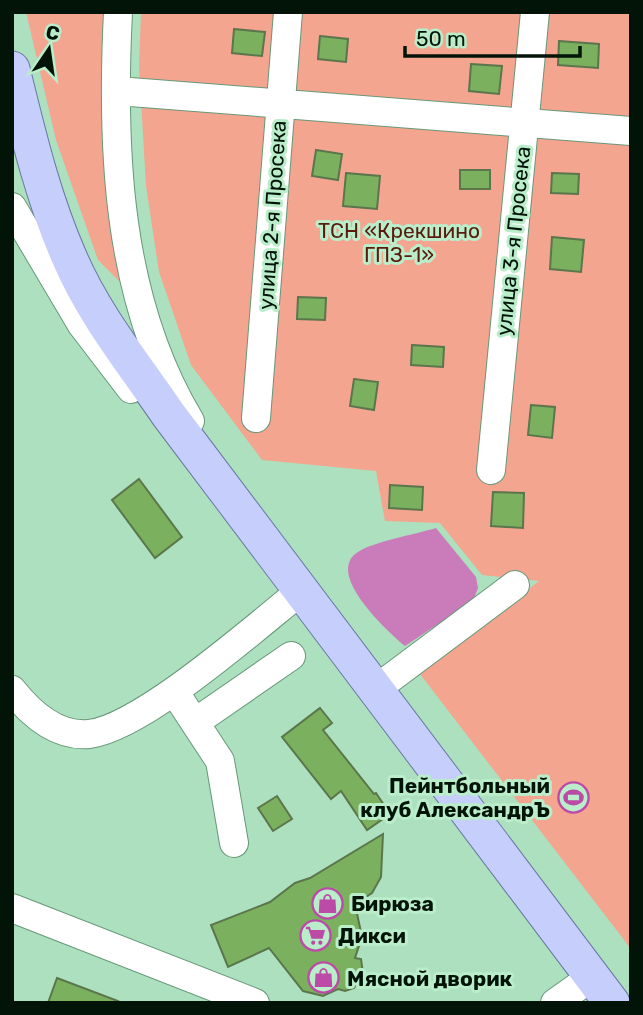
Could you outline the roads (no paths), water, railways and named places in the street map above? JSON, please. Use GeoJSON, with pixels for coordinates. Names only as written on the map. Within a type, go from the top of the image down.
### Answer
{"type":"FeatureCollection","features":[{"type":"Feature","properties":{"kind":"main road"},"geometry":{"type":"LineString","coordinates":[[12,69],[39,176],[71,261],[109,329],[168,414],[603,989]]}},
{"type":"Feature","properties":{"kind":"street"},"geometry":{"type":"LineString","coordinates":[[118,12],[117,91],[122,212],[148,331],[174,395],[260,534]]}},
{"type":"Feature","properties":{"kind":"street","name":"улица 2-я Просека"},"geometry":{"type":"LineString","coordinates":[[256,418],[288,12]]}},
{"type":"Feature","properties":{"kind":"street","name":"улица 3-я Просека"},"geometry":{"type":"LineString","coordinates":[[491,470],[535,12]]}},
{"type":"Feature","properties":{"kind":"street"},"geometry":{"type":"LineString","coordinates":[[117,91],[280,106],[631,131]]}},
{"type":"Feature","properties":{"kind":"street"},"geometry":{"type":"LineString","coordinates":[[15,221],[82,325],[161,429],[260,534]]}},
{"type":"Feature","properties":{"kind":"street"},"geometry":{"type":"LineString","coordinates":[[376,689],[515,585]]}},
{"type":"Feature","properties":{"kind":"street"},"geometry":{"type":"LineString","coordinates":[[12,690],[38,718],[63,732],[87,734],[144,711],[174,691],[302,590]]}},
{"type":"Feature","properties":{"kind":"street"},"geometry":{"type":"LineString","coordinates":[[197,721],[291,656]]}},
{"type":"Feature","properties":{"kind":"street"},"geometry":{"type":"LineString","coordinates":[[174,691],[197,721],[219,761],[234,843]]}},
{"type":"Feature","properties":{"kind":"street"},"geometry":{"type":"LineString","coordinates":[[12,908],[255,1003]]}},
{"type":"Feature","properties":{"kind":"street"},"geometry":{"type":"LineString","coordinates":[[555,1003],[603,989]]}},
{"type":"Feature","properties":{"kind":"place","name":"Пейнтбольный клуб АлександрЪ"},"geometry":{"type":"Point","coordinates":[573,797]}},
{"type":"Feature","properties":{"kind":"place","name":"Бирюза"},"geometry":{"type":"Point","coordinates":[328,903]}},
{"type":"Feature","properties":{"kind":"place","name":"Дикси"},"geometry":{"type":"Point","coordinates":[315,935]}},
{"type":"Feature","properties":{"kind":"place","name":"Мясной дворик"},"geometry":{"type":"Point","coordinates":[324,978]}},
{"type":"Feature","properties":{"kind":"park label","name":"ТСН «Крекшино ГПЗ-1»"},"geometry":{"type":"Point","coordinates":[399,242]}}]}
